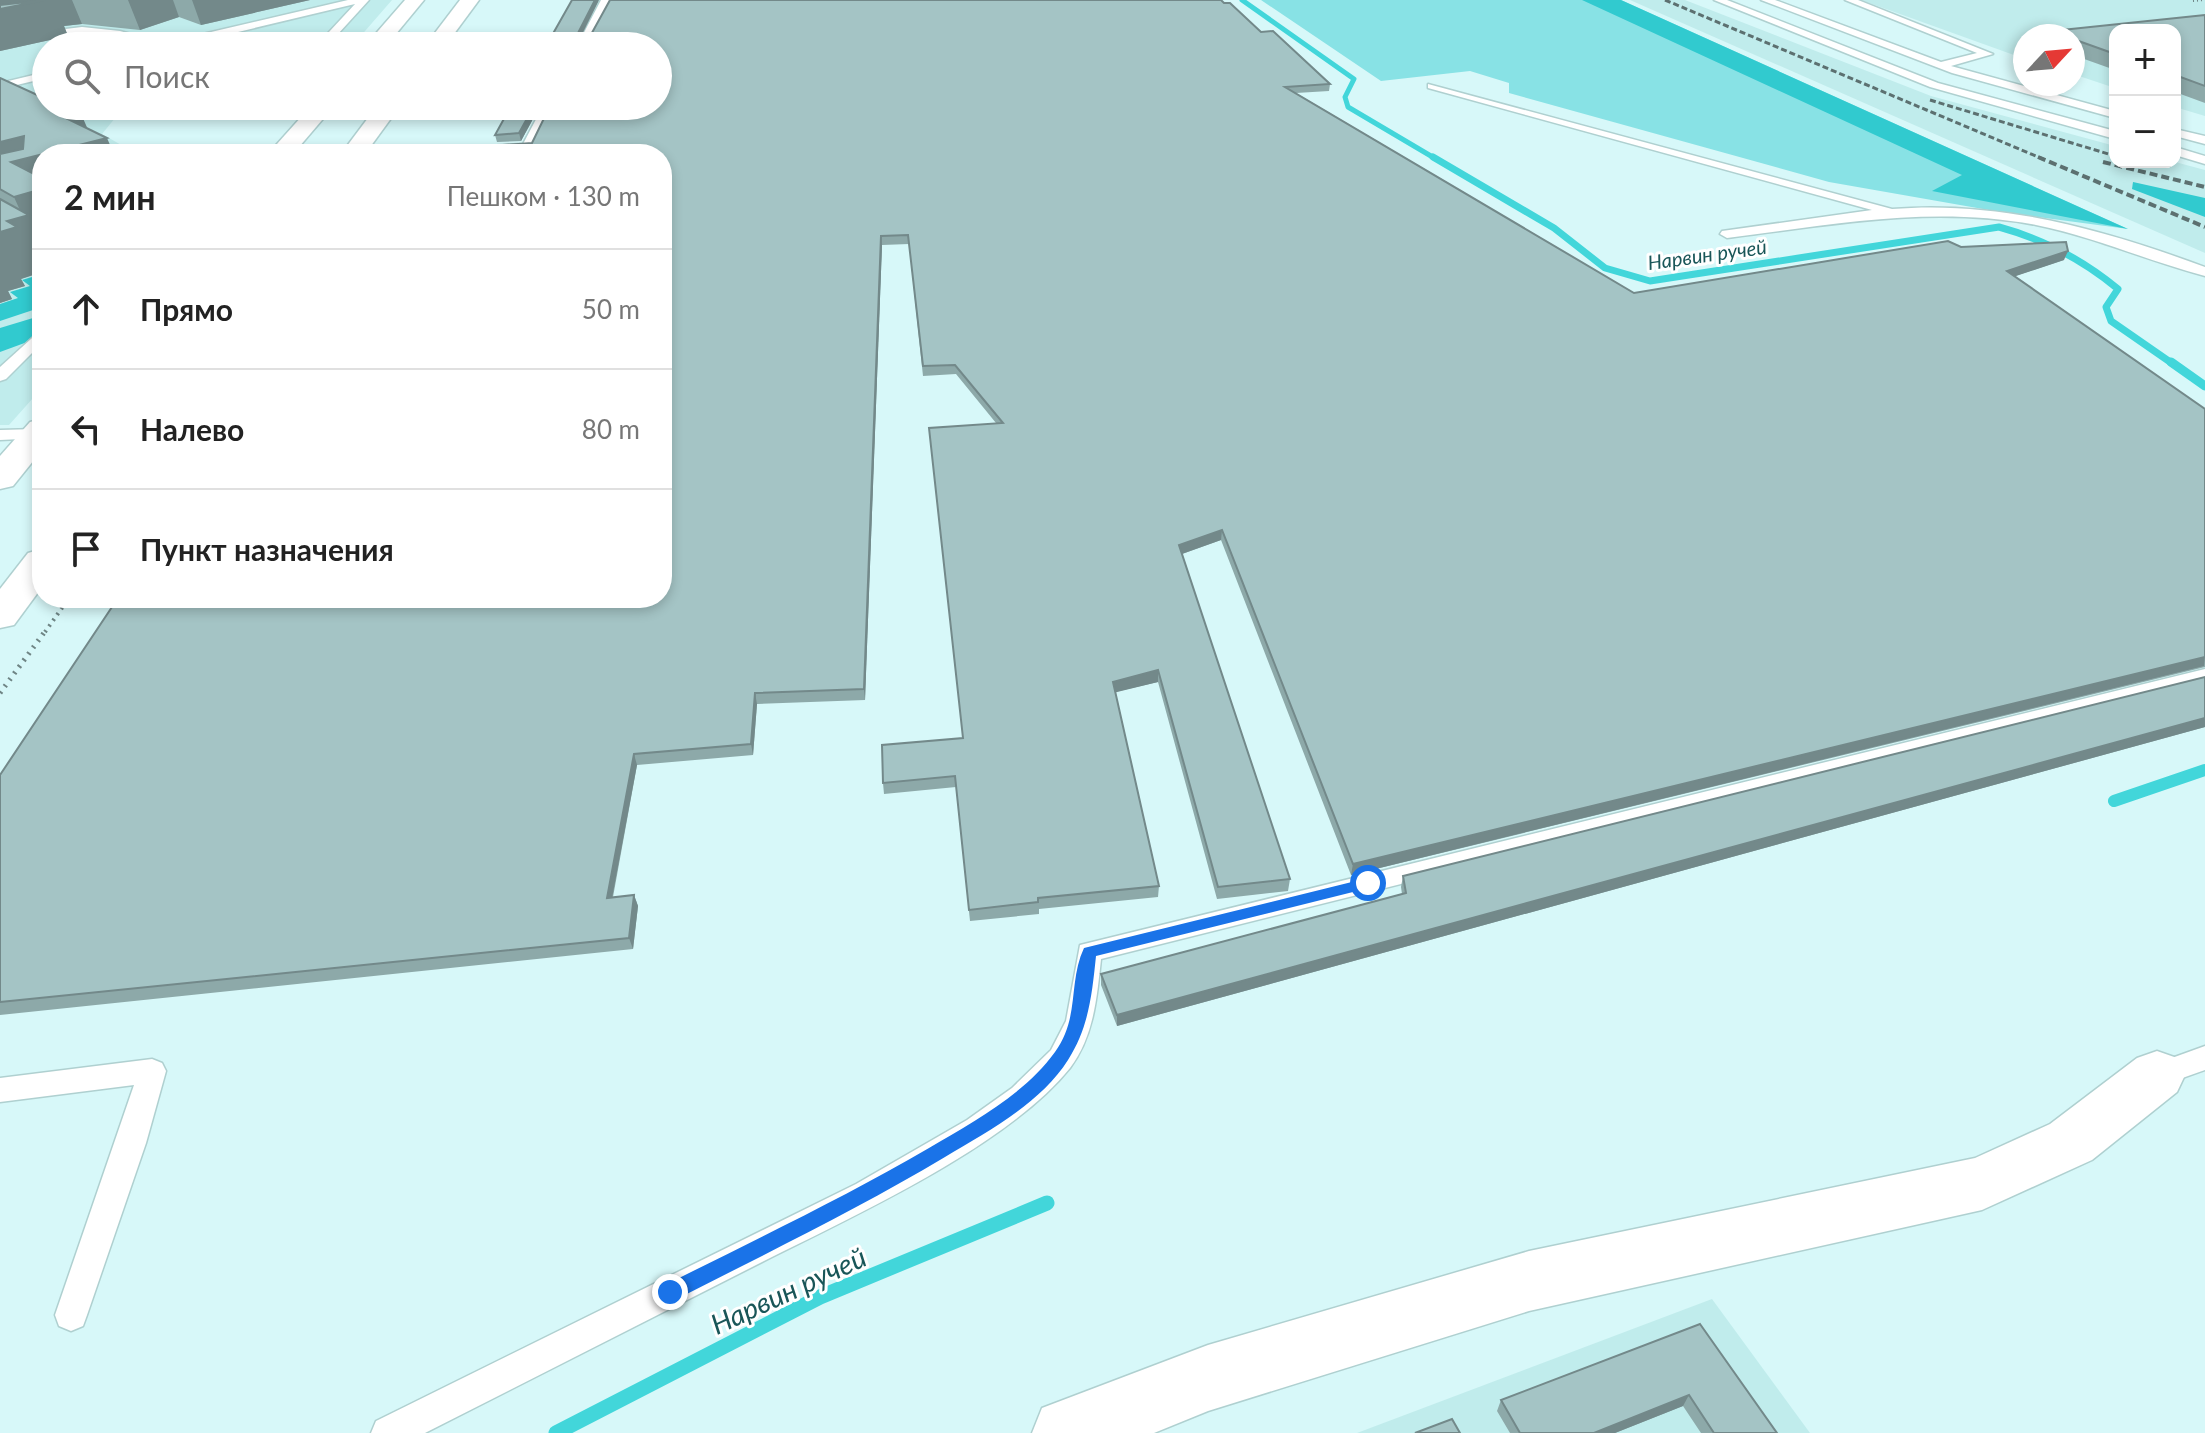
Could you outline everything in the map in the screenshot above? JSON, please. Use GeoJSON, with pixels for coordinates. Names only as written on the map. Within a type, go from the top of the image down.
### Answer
{"type":"FeatureCollection","features":[{"type":"Feature","properties":{"kind":"street"},"geometry":{"type":"LineString","coordinates":[[387,32],[415,0]]}},
{"type":"Feature","properties":{"kind":"street"},"geometry":{"type":"LineString","coordinates":[[446,32],[470,0]]}},
{"type":"Feature","properties":{"kind":"street"},"geometry":{"type":"LineString","coordinates":[[289,144],[310,120]]}},
{"type":"Feature","properties":{"kind":"street"},"geometry":{"type":"LineString","coordinates":[[360,144],[378,120]]}},
{"type":"Feature","properties":{"kind":"street"},"geometry":{"type":"LineString","coordinates":[[0,478],[32,441]]}},
{"type":"Feature","properties":{"kind":"street"},"geometry":{"type":"LineString","coordinates":[[0,616],[32,574]]}},
{"type":"Feature","properties":{"kind":"street"},"geometry":{"type":"LineString","coordinates":[[1067,1433],[1208,1378],[1529,1281],[1982,1183],[2071,1142],[2181,1066]]}},
{"type":"Feature","properties":{"kind":"lane"},"geometry":{"type":"LineString","coordinates":[[174,31],[225,32],[362,0]]}},
{"type":"Feature","properties":{"kind":"lane"},"geometry":{"type":"LineString","coordinates":[[333,32],[362,0]]}},
{"type":"Feature","properties":{"kind":"lane"},"geometry":{"type":"LineString","coordinates":[[589,32],[606,0]]}},
{"type":"Feature","properties":{"kind":"lane"},"geometry":{"type":"LineString","coordinates":[[1719,0],[1934,85],[2109,133]]}},
{"type":"Feature","properties":{"kind":"lane"},"geometry":{"type":"LineString","coordinates":[[1766,0],[1941,65],[2109,113]]}},
{"type":"Feature","properties":{"kind":"lane"},"geometry":{"type":"LineString","coordinates":[[1850,0],[1988,54],[1900,71]]}},
{"type":"Feature","properties":{"kind":"lane"},"geometry":{"type":"LineString","coordinates":[[3,35],[66,18]]}},
{"type":"Feature","properties":{"kind":"lane"},"geometry":{"type":"LineString","coordinates":[[42,32],[160,31]]}},
{"type":"Feature","properties":{"kind":"lane"},"geometry":{"type":"LineString","coordinates":[[3,35],[32,33]]}},
{"type":"Feature","properties":{"kind":"lane"},"geometry":{"type":"LineString","coordinates":[[0,86],[32,78]]}},
{"type":"Feature","properties":{"kind":"lane"},"geometry":{"type":"LineString","coordinates":[[1432,86],[1899,214]]}},
{"type":"Feature","properties":{"kind":"lane"},"geometry":{"type":"LineString","coordinates":[[529,144],[541,120]]}},
{"type":"Feature","properties":{"kind":"lane"},"geometry":{"type":"LineString","coordinates":[[2181,134],[2205,140]]}},
{"type":"Feature","properties":{"kind":"lane"},"geometry":{"type":"LineString","coordinates":[[2181,153],[2205,160]]}},
{"type":"Feature","properties":{"kind":"lane"},"geometry":{"type":"LineString","coordinates":[[1727,234],[1926,211],[2030,218],[2148,250],[2205,272]]}},
{"type":"Feature","properties":{"kind":"lane"},"geometry":{"type":"LineString","coordinates":[[0,376],[32,344]]}},
{"type":"Feature","properties":{"kind":"lane"},"geometry":{"type":"LineString","coordinates":[[0,435],[32,433]]}},
{"type":"Feature","properties":{"kind":"lane"},"geometry":{"type":"LineString","coordinates":[[388,1433],[867,1194],[977,1129],[1022,1097],[1061,1058],[1080,1021],[1089,952],[2205,676]]}},
{"type":"Feature","properties":{"kind":"lane"},"geometry":{"type":"LineString","coordinates":[[0,1090],[152,1071],[131,1143],[71,1315]]}},
{"type":"Feature","properties":{"kind":"path"},"geometry":{"type":"LineString","coordinates":[[2193,1],[2205,0]]}},
{"type":"Feature","properties":{"kind":"path"},"geometry":{"type":"LineString","coordinates":[[0,693],[62,608]]}},
{"type":"Feature","properties":{"kind":"shaded area"},"geometry":{"type":"Polygon","coordinates":[[[0,0],[392,0],[364,32],[32,32],[32,120],[114,120],[102,134],[120,144],[32,144],[32,399],[9,425],[0,425],[0,0]]]}},
{"type":"Feature","properties":{"kind":"shaded area"},"geometry":{"type":"Polygon","coordinates":[[[1261,0],[1621,0],[2128,229],[2000,212],[1829,182],[1509,93],[1509,83],[1470,71],[1381,81],[1261,0]]]}},
{"type":"Feature","properties":{"kind":"shaded area"},"geometry":{"type":"Polygon","coordinates":[[[1582,0],[1621,0],[2128,229],[1932,191],[1962,175],[1582,0]]]}},
{"type":"Feature","properties":{"kind":"shaded area"},"geometry":{"type":"Polygon","coordinates":[[[1630,0],[1685,0],[1931,96],[2109,144],[2109,168],[2181,168],[2181,164],[2205,170],[2205,253],[1630,0]]]}},
{"type":"Feature","properties":{"kind":"shaded area"},"geometry":{"type":"Polygon","coordinates":[[[1861,0],[2205,0],[2205,116],[2181,109],[2181,24],[2109,24],[2109,86],[2085,78],[2085,24],[2013,24],[2013,55],[1861,0]]]}},
{"type":"Feature","properties":{"kind":"shaded area"},"geometry":{"type":"Polygon","coordinates":[[[2133,182],[2205,198],[2205,217],[2132,189],[2133,182]]]}},
{"type":"Feature","properties":{"kind":"shaded area"},"geometry":{"type":"Polygon","coordinates":[[[32,277],[32,310],[0,321],[0,304],[18,298],[10,292],[30,286],[22,280],[32,277]]]}},
{"type":"Feature","properties":{"kind":"shaded area"},"geometry":{"type":"Polygon","coordinates":[[[32,318],[32,339],[0,352],[0,328],[32,318]]]}},
{"type":"Feature","properties":{"kind":"shaded area"},"geometry":{"type":"Polygon","coordinates":[[[1712,1299],[1810,1433],[1357,1433],[1712,1299]]]}},
{"type":"Feature","properties":{"kind":"building"},"geometry":{"type":"Polygon","coordinates":[[[45,0],[0,9],[0,5],[45,0]]]}},
{"type":"Feature","properties":{"kind":"building"},"geometry":{"type":"Polygon","coordinates":[[[572,0],[595,0],[579,32],[554,32],[572,0]]]}},
{"type":"Feature","properties":{"kind":"building"},"geometry":{"type":"Polygon","coordinates":[[[610,0],[1221,0],[1230,3],[1261,32],[1273,31],[1330,84],[1285,87],[1634,293],[1948,241],[1961,247],[2066,242],[2068,251],[2007,271],[2205,409],[2205,657],[1353,864],[1222,530],[1179,545],[1290,879],[1218,887],[1158,670],[1113,682],[1159,886],[1038,898],[1038,902],[969,910],[955,776],[883,783],[882,745],[963,738],[929,428],[1003,423],[955,365],[923,366],[908,235],[881,236],[864,689],[755,693],[751,744],[634,754],[607,898],[634,895],[629,938],[0,1002],[0,775],[111,608],[672,608],[672,144],[517,144],[532,143],[543,120],[672,120],[672,32],[592,32],[610,0]]]}},
{"type":"Feature","properties":{"kind":"building"},"geometry":{"type":"Polygon","coordinates":[[[2205,15],[2205,86],[2181,77],[2181,24],[2119,24],[2205,15]]]}},
{"type":"Feature","properties":{"kind":"building"},"geometry":{"type":"Polygon","coordinates":[[[2109,25],[2109,52],[2085,43],[2085,28],[2109,25]]]}},
{"type":"Feature","properties":{"kind":"building"},"geometry":{"type":"Polygon","coordinates":[[[0,78],[32,93],[32,120],[70,120],[107,138],[83,144],[32,144],[32,157],[11,162],[32,173],[32,192],[14,197],[0,189],[0,154],[23,149],[24,136],[0,142],[0,78]]]}},
{"type":"Feature","properties":{"kind":"building"},"geometry":{"type":"Polygon","coordinates":[[[503,120],[526,120],[519,133],[495,135],[503,120]]]}},
{"type":"Feature","properties":{"kind":"building"},"geometry":{"type":"Polygon","coordinates":[[[0,199],[29,215],[7,221],[17,227],[0,232],[0,199]]]}},
{"type":"Feature","properties":{"kind":"building"},"geometry":{"type":"Polygon","coordinates":[[[2205,677],[2205,718],[1117,1015],[1101,974],[1406,893],[1403,876],[2205,677]]]}},
{"type":"Feature","properties":{"kind":"building"},"geometry":{"type":"Polygon","coordinates":[[[1700,1324],[1777,1433],[1714,1433],[1689,1395],[1594,1433],[1520,1433],[1501,1400],[1700,1324]]]}},
{"type":"Feature","properties":{"kind":"building"},"geometry":{"type":"Polygon","coordinates":[[[1452,1419],[1460,1433],[1415,1433],[1452,1419]]]}},
{"type":"Feature","properties":{"kind":"waterway","name":"Нарвин ручей"},"geometry":{"type":"LineString","coordinates":[[1242,0],[1354,79],[1345,97],[1348,107],[1436,159]]}},
{"type":"Feature","properties":{"kind":"waterway","name":"Нарвин ручей"},"geometry":{"type":"LineString","coordinates":[[1433,157],[1554,228],[1605,268],[1650,281],[1999,227],[2062,252],[2118,289],[2106,307],[2111,321],[2173,364]]}},
{"type":"Feature","properties":{"kind":"waterway","name":"Нарвин ручей"},"geometry":{"type":"LineString","coordinates":[[2171,362],[2205,386]]}},
{"type":"Feature","properties":{"kind":"waterway","name":"Нарвин ручей"},"geometry":{"type":"LineString","coordinates":[[2114,801],[2205,770]]}},
{"type":"Feature","properties":{"kind":"waterway","name":"Нарвин ручей"},"geometry":{"type":"LineString","coordinates":[[556,1433],[820,1297],[1047,1203]]}},
{"type":"Feature","properties":{"kind":"railway"},"geometry":{"type":"LineString","coordinates":[[1665,0],[2043,159]]}},
{"type":"Feature","properties":{"kind":"railway"},"geometry":{"type":"LineString","coordinates":[[1930,100],[2109,154]]}},
{"type":"Feature","properties":{"kind":"railway"},"geometry":{"type":"LineString","coordinates":[[2038,157],[2205,227]]}},
{"type":"Feature","properties":{"kind":"railway"},"geometry":{"type":"LineString","coordinates":[[2103,162],[2205,187]]}},
{"type":"Feature","properties":{"kind":"route"},"geometry":{"type":"LineString","coordinates":[[670,1292],[867,1194],[977,1129],[1022,1097],[1061,1058],[1080,1021],[1089,952],[1368,883]]}}]}
